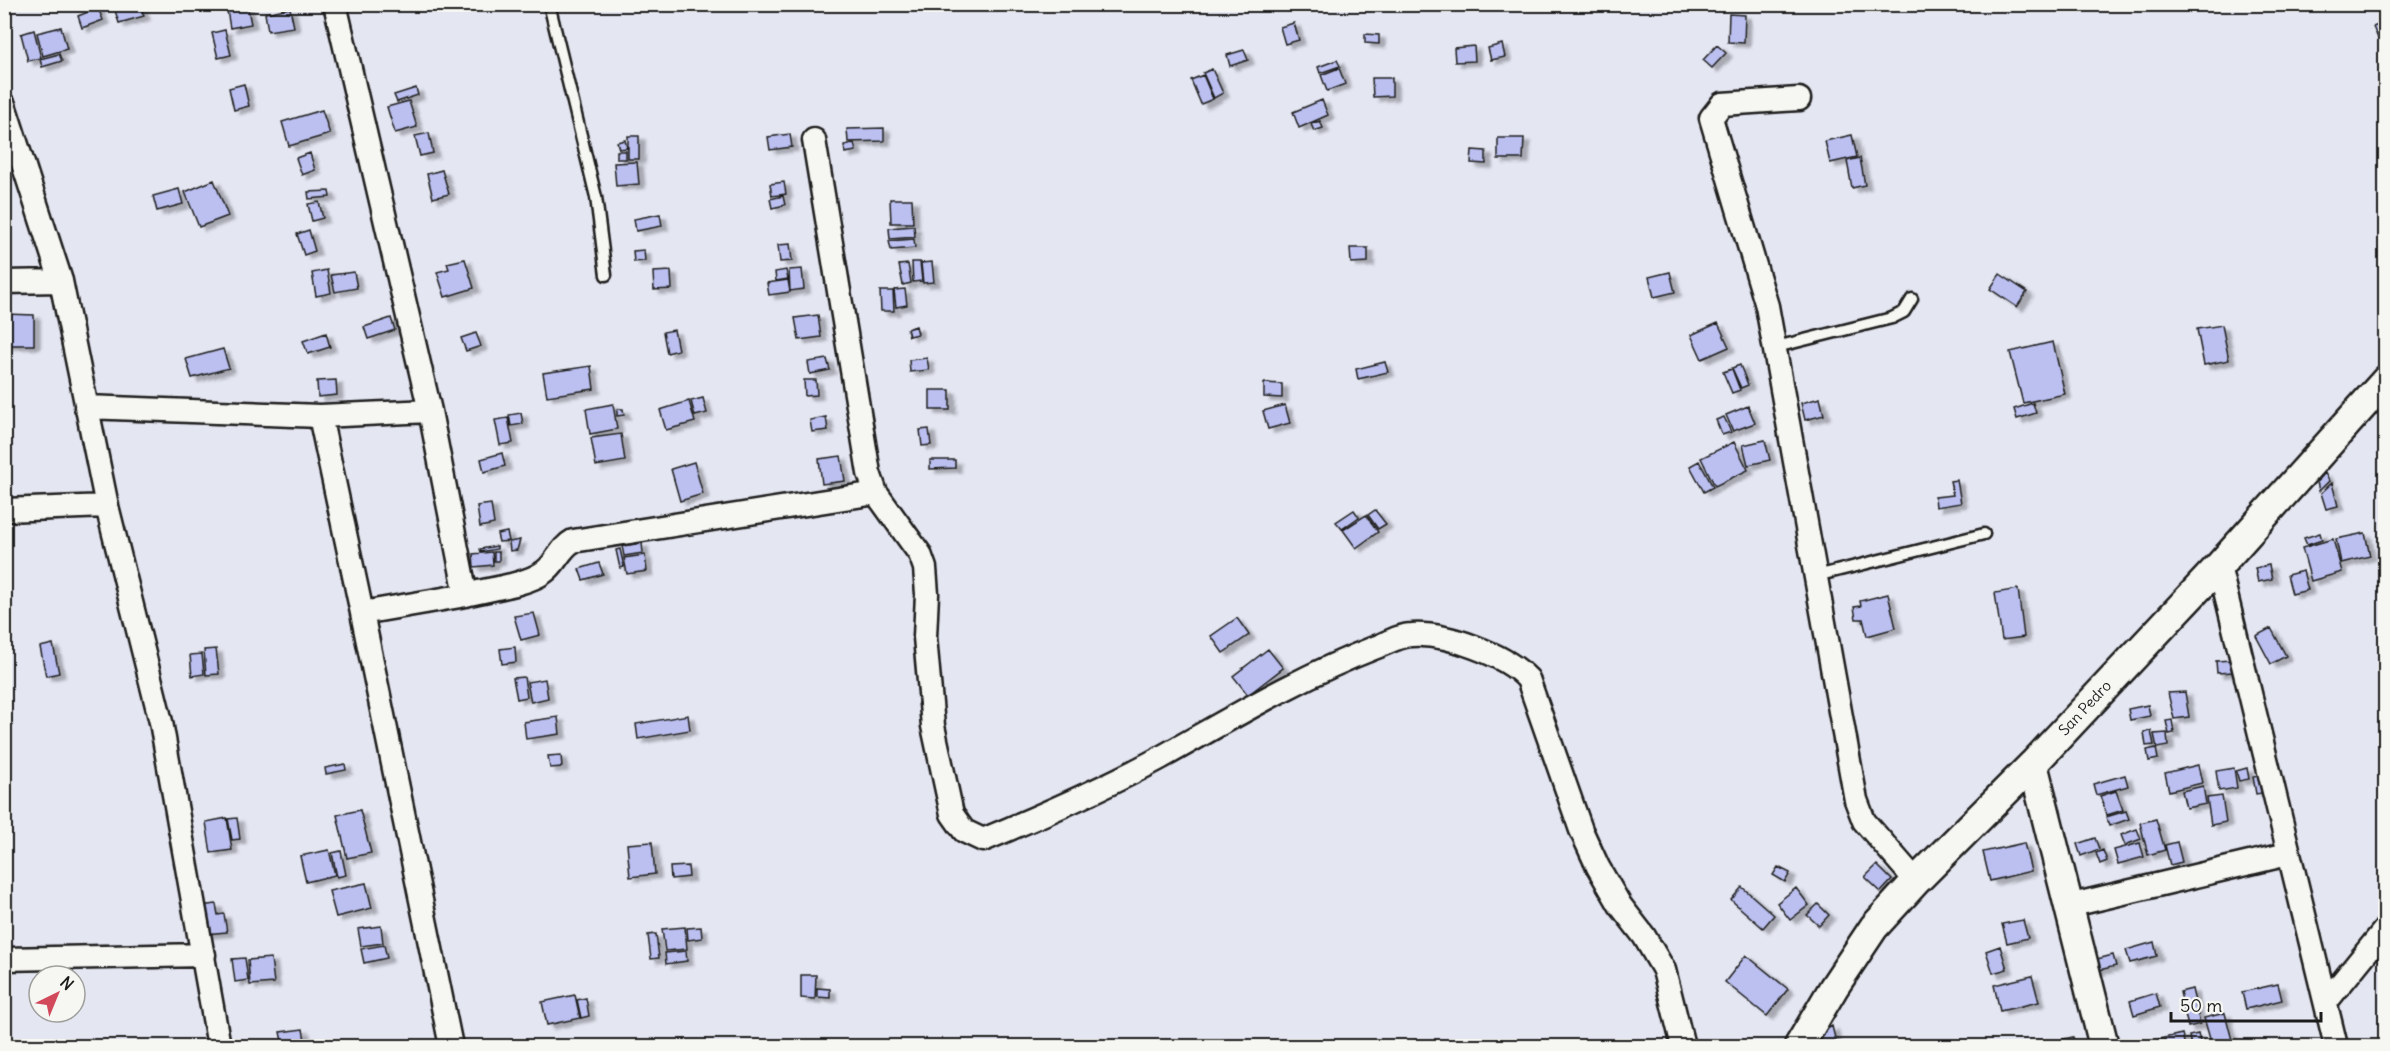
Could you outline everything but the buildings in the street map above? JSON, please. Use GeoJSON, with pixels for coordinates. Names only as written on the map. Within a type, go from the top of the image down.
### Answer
{"type":"FeatureCollection","features":[{"type":"Feature","properties":{"kind":"street"},"geometry":{"type":"LineString","coordinates":[[335,4],[430,411],[466,594]]}},
{"type":"Feature","properties":{"kind":"street"},"geometry":{"type":"LineString","coordinates":[[1799,99],[1722,104],[1711,118],[1767,306],[1776,347],[1856,800],[1864,821],[1916,881]]}},
{"type":"Feature","properties":{"kind":"street"},"geometry":{"type":"LineString","coordinates":[[4,105],[61,281],[107,506],[161,723],[219,1047]]}},
{"type":"Feature","properties":{"kind":"street"},"geometry":{"type":"LineString","coordinates":[[814,140],[868,473],[876,493],[920,554],[925,568],[927,594],[925,638],[933,726],[952,814],[964,831],[983,840],[1048,812],[1158,759],[1242,710],[1343,660],[1411,634],[1449,639],[1479,648],[1517,666],[1528,679],[1586,840],[1620,905],[1644,936],[1664,970],[1683,1047]]}},
{"type":"Feature","properties":{"kind":"street"},"geometry":{"type":"LineString","coordinates":[[4,282],[61,281]]}},
{"type":"Feature","properties":{"kind":"street","name":"San Pedro"},"geometry":{"type":"LineString","coordinates":[[1799,1047],[1834,987],[1874,927],[1916,881],[2033,764],[2219,567],[2385,380]]}},
{"type":"Feature","properties":{"kind":"street"},"geometry":{"type":"LineString","coordinates":[[86,407],[320,416],[430,411]]}},
{"type":"Feature","properties":{"kind":"street"},"geometry":{"type":"LineString","coordinates":[[320,416],[451,1047]]}},
{"type":"Feature","properties":{"kind":"street"},"geometry":{"type":"LineString","coordinates":[[362,614],[535,578],[553,564],[563,549],[573,541],[876,493]]}},
{"type":"Feature","properties":{"kind":"street"},"geometry":{"type":"LineString","coordinates":[[4,510],[107,506]]}},
{"type":"Feature","properties":{"kind":"street"},"geometry":{"type":"LineString","coordinates":[[2219,567],[2336,1047]]}},
{"type":"Feature","properties":{"kind":"street"},"geometry":{"type":"LineString","coordinates":[[2033,764],[2104,1047]]}},
{"type":"Feature","properties":{"kind":"street"},"geometry":{"type":"LineString","coordinates":[[2068,906],[2288,854]]}},
{"type":"Feature","properties":{"kind":"street"},"geometry":{"type":"LineString","coordinates":[[2326,1002],[2385,928]]}},
{"type":"Feature","properties":{"kind":"street"},"geometry":{"type":"LineString","coordinates":[[4,959],[204,955]]}},
{"type":"Feature","properties":{"kind":"lane"},"geometry":{"type":"LineString","coordinates":[[549,4],[596,197],[606,275]]}},
{"type":"Feature","properties":{"kind":"lane"},"geometry":{"type":"LineString","coordinates":[[1776,347],[1892,318],[1904,312],[1912,299]]}},
{"type":"Feature","properties":{"kind":"lane"},"geometry":{"type":"LineString","coordinates":[[1816,576],[1984,534]]}}]}
